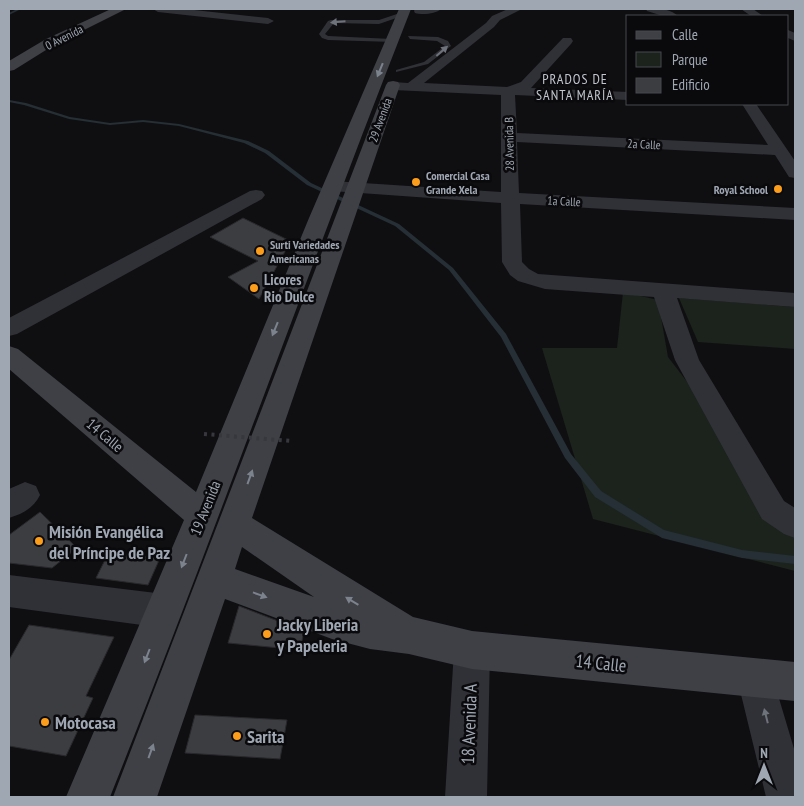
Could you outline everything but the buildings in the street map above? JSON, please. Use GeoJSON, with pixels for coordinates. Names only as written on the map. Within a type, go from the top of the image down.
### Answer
{"type":"FeatureCollection","features":[{"type":"Feature","properties":{"kind":"main road","name":"0 Avenida"},"geometry":{"type":"LineString","coordinates":[[9,67],[56,40],[120,9]]}},
{"type":"Feature","properties":{"kind":"main road","name":"29 Avenida"},"geometry":{"type":"LineString","coordinates":[[329,225],[354,191],[410,37],[412,11]]}},
{"type":"Feature","properties":{"kind":"main road","name":"29 Avenida"},"geometry":{"type":"LineString","coordinates":[[329,225],[332,188],[392,41],[412,11]]}},
{"type":"Feature","properties":{"kind":"main road","name":"19 Avenida"},"geometry":{"type":"LineString","coordinates":[[88,797],[164,611],[217,519],[329,225]]}},
{"type":"Feature","properties":{"kind":"main road","name":"14 Calle"},"geometry":{"type":"LineString","coordinates":[[9,355],[217,519],[409,635]]}},
{"type":"Feature","properties":{"kind":"main road","name":"19 Avenida"},"geometry":{"type":"LineString","coordinates":[[135,797],[214,578],[217,519]]}},
{"type":"Feature","properties":{"kind":"main road","name":"14 Calle"},"geometry":{"type":"LineString","coordinates":[[214,578],[332,621],[370,631],[409,635],[472,650],[795,682]]}},
{"type":"Feature","properties":{"kind":"street"},"geometry":{"type":"LineString","coordinates":[[158,9],[268,22]]}},
{"type":"Feature","properties":{"kind":"street"},"geometry":{"type":"LineString","coordinates":[[412,11],[436,9]]}},
{"type":"Feature","properties":{"kind":"street"},"geometry":{"type":"LineString","coordinates":[[411,86],[490,25],[496,18],[517,9]]}},
{"type":"Feature","properties":{"kind":"street"},"geometry":{"type":"LineString","coordinates":[[651,9],[670,15]]}},
{"type":"Feature","properties":{"kind":"street"},"geometry":{"type":"LineString","coordinates":[[508,91],[526,85],[567,41]]}},
{"type":"Feature","properties":{"kind":"street"},"geometry":{"type":"LineString","coordinates":[[393,86],[626,96]]}},
{"type":"Feature","properties":{"kind":"street","name":"28 Avenida B"},"geometry":{"type":"LineString","coordinates":[[508,91],[512,262],[520,273],[527,278],[545,282],[663,290]]}},
{"type":"Feature","properties":{"kind":"street"},"geometry":{"type":"LineString","coordinates":[[750,105],[795,173]]}},
{"type":"Feature","properties":{"kind":"street","name":"2a Calle"},"geometry":{"type":"LineString","coordinates":[[508,137],[780,150]]}},
{"type":"Feature","properties":{"kind":"street","name":"1a Calle"},"geometry":{"type":"LineString","coordinates":[[332,188],[354,191],[795,214]]}},
{"type":"Feature","properties":{"kind":"street"},"geometry":{"type":"LineString","coordinates":[[9,328],[256,194]]}},
{"type":"Feature","properties":{"kind":"street"},"geometry":{"type":"LineString","coordinates":[[795,300],[663,290],[687,360],[773,510],[795,524]]}},
{"type":"Feature","properties":{"kind":"street"},"geometry":{"type":"LineString","coordinates":[[9,591],[164,611]]}},
{"type":"Feature","properties":{"kind":"street","name":"18 Avenida A"},"geometry":{"type":"LineString","coordinates":[[466,797],[472,650]]}},
{"type":"Feature","properties":{"kind":"street"},"geometry":{"type":"LineString","coordinates":[[756,678],[786,797]]}},
{"type":"Feature","properties":{"kind":"lane"},"geometry":{"type":"LineString","coordinates":[[392,41],[328,38],[322,34],[330,22],[333,21],[379,22],[412,11]]}},
{"type":"Feature","properties":{"kind":"lane"},"geometry":{"type":"LineString","coordinates":[[371,39],[379,22]]}},
{"type":"Feature","properties":{"kind":"lane"},"geometry":{"type":"LineString","coordinates":[[398,71],[426,64],[448,46],[446,42],[438,39],[410,37]]}},
{"type":"Feature","properties":{"kind":"path"},"geometry":{"type":"LineString","coordinates":[[204,434],[291,441]]}},
{"type":"Feature","properties":{"kind":"green space"},"geometry":{"type":"Polygon","coordinates":[[[623,292],[658,300],[668,357],[795,522],[795,571],[593,519],[542,348],[617,348],[623,292]]]}},
{"type":"Feature","properties":{"kind":"green space"},"geometry":{"type":"Polygon","coordinates":[[[679,298],[795,307],[795,349],[698,342],[679,298]]]}},
{"type":"Feature","properties":{"kind":"waterway"},"geometry":{"type":"LineString","coordinates":[[9,14],[19,9]]}},
{"type":"Feature","properties":{"kind":"waterway"},"geometry":{"type":"LineString","coordinates":[[9,101],[69,118],[110,124],[143,121],[179,125],[246,142],[267,152],[309,184],[397,225],[451,269],[504,336],[568,456],[598,494],[662,534],[742,554],[795,560]]}},
{"type":"Feature","properties":{"kind":"place","name":"Comercial Casa Grande Xela"},"geometry":{"type":"Point","coordinates":[416,182]}},
{"type":"Feature","properties":{"kind":"place","name":"Royal School"},"geometry":{"type":"Point","coordinates":[778,189]}},
{"type":"Feature","properties":{"kind":"place","name":"Surti Variedades Americanas"},"geometry":{"type":"Point","coordinates":[260,251]}},
{"type":"Feature","properties":{"kind":"place","name":"Licores Rio Dulce"},"geometry":{"type":"Point","coordinates":[254,288]}},
{"type":"Feature","properties":{"kind":"place","name":"Misión Evangélica del Príncipe de Paz"},"geometry":{"type":"Point","coordinates":[39,541]}},
{"type":"Feature","properties":{"kind":"place","name":"Jacky Liberia y Papeleria"},"geometry":{"type":"Point","coordinates":[267,634]}},
{"type":"Feature","properties":{"kind":"place","name":"Motocasa"},"geometry":{"type":"Point","coordinates":[45,722]}},
{"type":"Feature","properties":{"kind":"place","name":"Sarita"},"geometry":{"type":"Point","coordinates":[237,736]}},
{"type":"Feature","properties":{"kind":"district","name":"PRADOS DE SANTA MARÍA"},"geometry":{"type":"Point","coordinates":[575,88]}}]}
